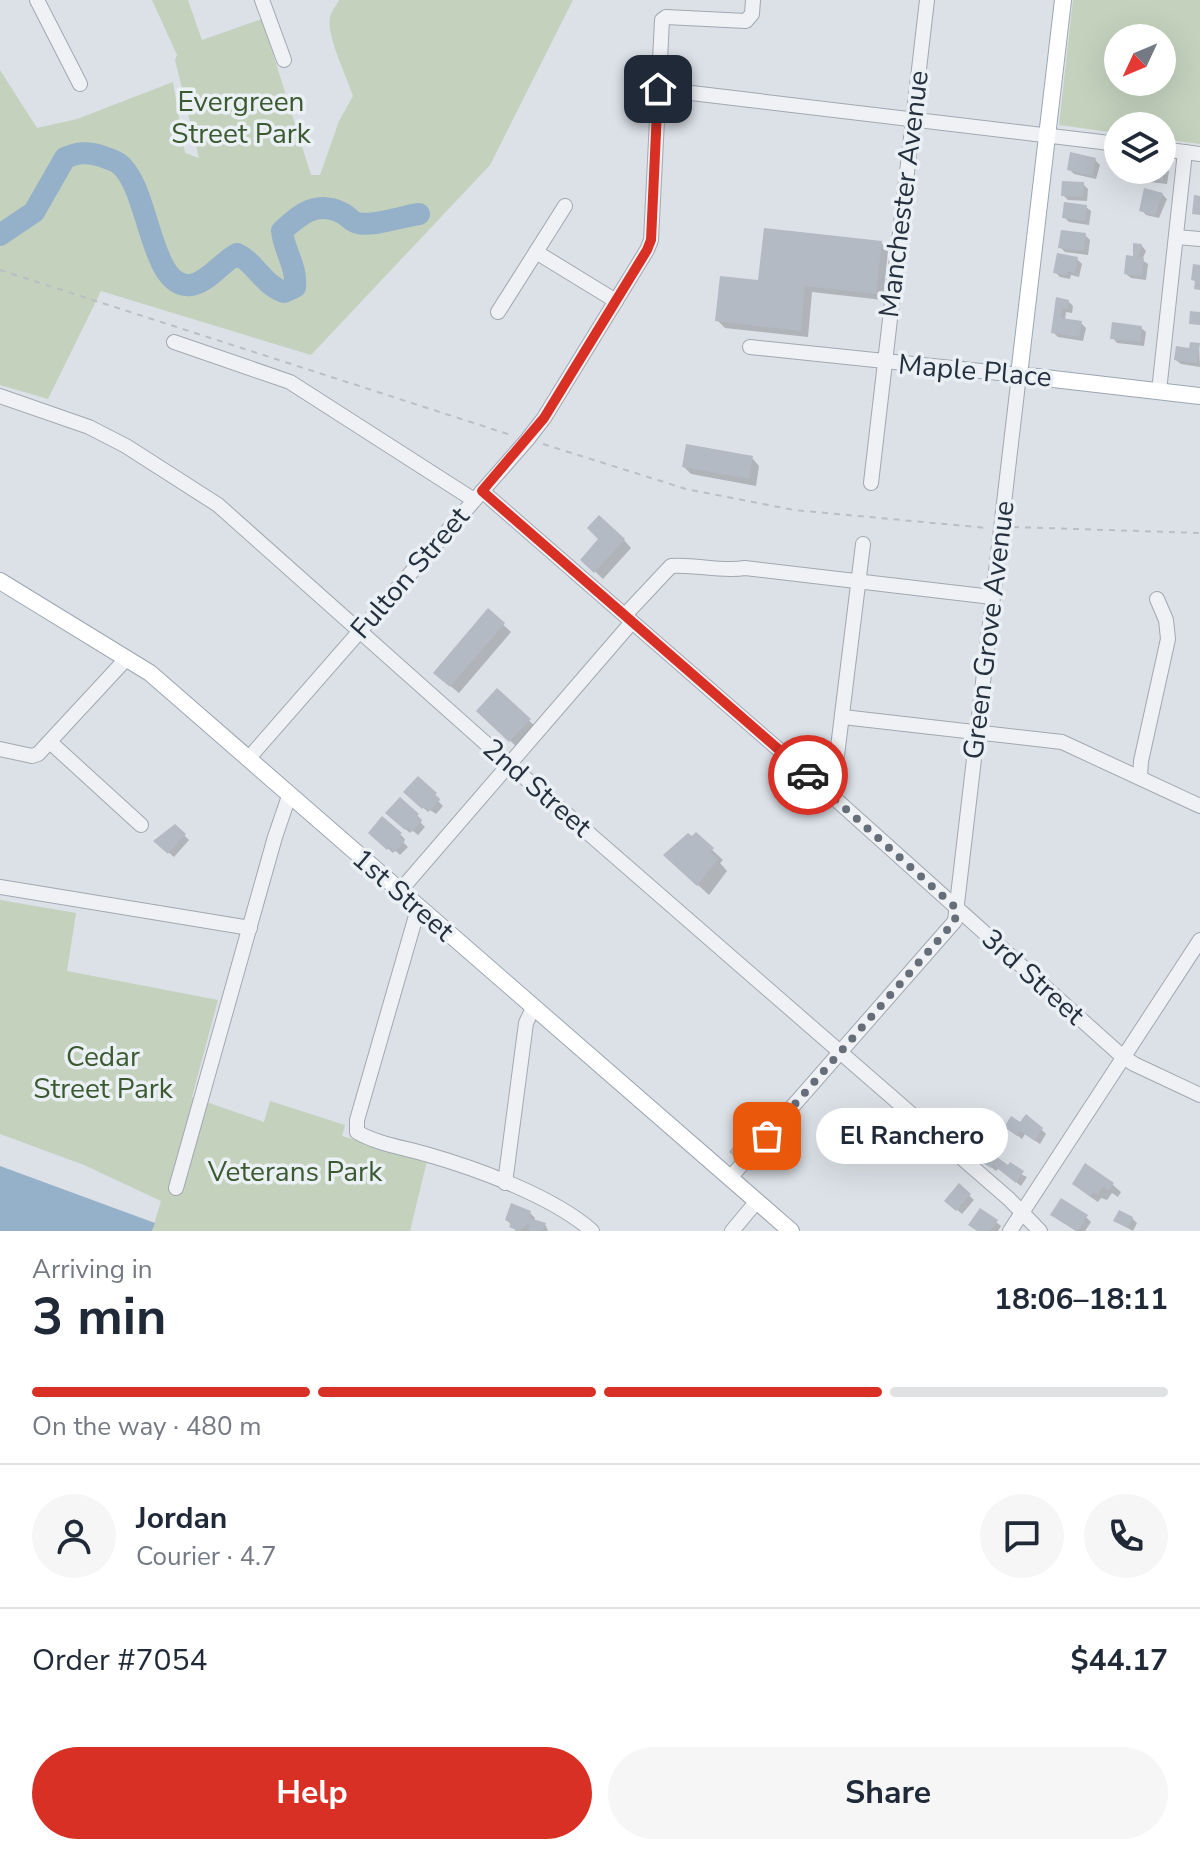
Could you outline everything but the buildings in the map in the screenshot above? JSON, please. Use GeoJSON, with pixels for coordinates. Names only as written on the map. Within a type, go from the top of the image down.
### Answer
{"type":"FeatureCollection","features":[{"type":"Feature","properties":{"kind":"main road","name":"Green Grove Avenue"},"geometry":{"type":"LineString","coordinates":[[1019,375],[1063,0]]}},
{"type":"Feature","properties":{"kind":"main road","name":"Maple Place"},"geometry":{"type":"LineString","coordinates":[[1019,375],[1200,396]]}},
{"type":"Feature","properties":{"kind":"main road","name":"1st Street"},"geometry":{"type":"LineString","coordinates":[[0,581],[150,673],[791,1231]]}},
{"type":"Feature","properties":{"kind":"street"},"geometry":{"type":"LineString","coordinates":[[37,0],[80,84]]}},
{"type":"Feature","properties":{"kind":"street"},"geometry":{"type":"LineString","coordinates":[[262,0],[284,60]]}},
{"type":"Feature","properties":{"kind":"street","name":"Fulton Street"},"geometry":{"type":"LineString","coordinates":[[248,759],[527,440],[544,418],[647,250],[651,240],[658,17],[746,21],[752,14],[753,0]]}},
{"type":"Feature","properties":{"kind":"street","name":"Manchester Avenue"},"geometry":{"type":"LineString","coordinates":[[871,483],[927,0]]}},
{"type":"Feature","properties":{"kind":"street"},"geometry":{"type":"LineString","coordinates":[[658,89],[1104,142]]}},
{"type":"Feature","properties":{"kind":"street"},"geometry":{"type":"LineString","coordinates":[[1159,391],[1176,237],[1192,153]]}},
{"type":"Feature","properties":{"kind":"street"},"geometry":{"type":"LineString","coordinates":[[498,312],[565,206]]}},
{"type":"Feature","properties":{"kind":"street"},"geometry":{"type":"LineString","coordinates":[[1176,237],[1200,239]]}},
{"type":"Feature","properties":{"kind":"street"},"geometry":{"type":"LineString","coordinates":[[536,252],[616,301]]}},
{"type":"Feature","properties":{"kind":"street","name":"3rd Street"},"geometry":{"type":"LineString","coordinates":[[174,342],[290,382],[478,496],[628,618],[1123,1057],[1200,1095]]}},
{"type":"Feature","properties":{"kind":"street","name":"Maple Place"},"geometry":{"type":"LineString","coordinates":[[750,347],[1019,375]]}},
{"type":"Feature","properties":{"kind":"street","name":"Green Grove Avenue"},"geometry":{"type":"LineString","coordinates":[[730,1178],[955,921],[1019,375]]}},
{"type":"Feature","properties":{"kind":"street","name":"2nd Street"},"geometry":{"type":"LineString","coordinates":[[0,396],[89,427],[126,446],[218,505],[509,764],[840,1051],[1040,1231]]}},
{"type":"Feature","properties":{"kind":"street"},"geometry":{"type":"LineString","coordinates":[[832,796],[863,544]]}},
{"type":"Feature","properties":{"kind":"street"},"geometry":{"type":"LineString","coordinates":[[399,892],[509,764],[671,566],[738,569],[992,597]]}},
{"type":"Feature","properties":{"kind":"street"},"geometry":{"type":"LineString","coordinates":[[1140,777],[1168,639],[1166,620],[1157,599]]}},
{"type":"Feature","properties":{"kind":"street"},"geometry":{"type":"LineString","coordinates":[[0,749],[32,756],[38,754],[127,658]]}},
{"type":"Feature","properties":{"kind":"street"},"geometry":{"type":"LineString","coordinates":[[843,717],[1062,742],[1200,806]]}},
{"type":"Feature","properties":{"kind":"street"},"geometry":{"type":"LineString","coordinates":[[50,742],[141,825]]}},
{"type":"Feature","properties":{"kind":"street"},"geometry":{"type":"LineString","coordinates":[[176,1188],[289,796]]}},
{"type":"Feature","properties":{"kind":"street"},"geometry":{"type":"LineString","coordinates":[[0,887],[250,928]]}},
{"type":"Feature","properties":{"kind":"street"},"geometry":{"type":"LineString","coordinates":[[418,909],[357,1120],[357,1132],[505,1183],[565,1210],[592,1231]]}},
{"type":"Feature","properties":{"kind":"street"},"geometry":{"type":"LineString","coordinates":[[1010,1231],[1200,940]]}},
{"type":"Feature","properties":{"kind":"street"},"geometry":{"type":"LineString","coordinates":[[505,1183],[526,1023],[533,1008]]}},
{"type":"Feature","properties":{"kind":"street"},"geometry":{"type":"LineString","coordinates":[[732,1231],[757,1201]]}},
{"type":"Feature","properties":{"kind":"path"},"geometry":{"type":"LineString","coordinates":[[2,271],[686,489],[794,510],[978,529],[1001,527],[1200,533]]}},
{"type":"Feature","properties":{"kind":"green space","name":"Evergreen Street Park"},"geometry":{"type":"Polygon","coordinates":[[[152,0],[188,0],[202,40],[262,19],[311,175],[320,175],[339,121],[353,96],[330,25],[331,15],[339,0],[573,0],[490,165],[311,355],[101,291],[48,399],[0,385],[0,70],[37,128],[77,119],[173,82],[185,153],[199,158],[175,60],[177,55],[152,0]]]}},
{"type":"Feature","properties":{"kind":"green space"},"geometry":{"type":"Polygon","coordinates":[[[1073,0],[1200,0],[1200,144],[1176,141],[1176,112],[1104,112],[1104,131],[1059,125],[1073,0]]]}},
{"type":"Feature","properties":{"kind":"green space","name":"Cedar Street Park"},"geometry":{"type":"Polygon","coordinates":[[[0,900],[76,913],[67,971],[218,1000],[192,1097],[264,1122],[270,1101],[345,1125],[342,1136],[427,1161],[410,1231],[152,1231],[161,1201],[84,1165],[0,1134],[0,900]]]}},
{"type":"Feature","properties":{"kind":"water"},"geometry":{"type":"Polygon","coordinates":[[[0,1166],[155,1223],[152,1231],[0,1231],[0,1166]]]}},
{"type":"Feature","properties":{"kind":"waterway"},"geometry":{"type":"LineString","coordinates":[[0,235],[34,212],[65,158],[83,153],[114,161],[129,175],[166,271],[177,282],[191,285],[203,280],[237,254],[276,288],[284,292],[295,287],[294,272],[282,231],[295,219],[317,208],[333,209],[364,224],[419,214]]}},
{"type":"Feature","properties":{"kind":"way so far"},"geometry":{"type":"LineString","coordinates":[[767,1136],[955,921],[956,908],[808,775]]}},
{"type":"Feature","properties":{"kind":"place","name":"El Ranchero"},"geometry":{"type":"Point","coordinates":[767,1136]}},
{"type":"Feature","properties":{"kind":"route"},"geometry":{"type":"LineString","coordinates":[[658,89],[651,240],[647,250],[544,418],[482,491],[808,775]]}},
{"type":"Feature","properties":{"kind":"park label","name":"Veterans Park"},"geometry":{"type":"Point","coordinates":[295,1172]}}]}
